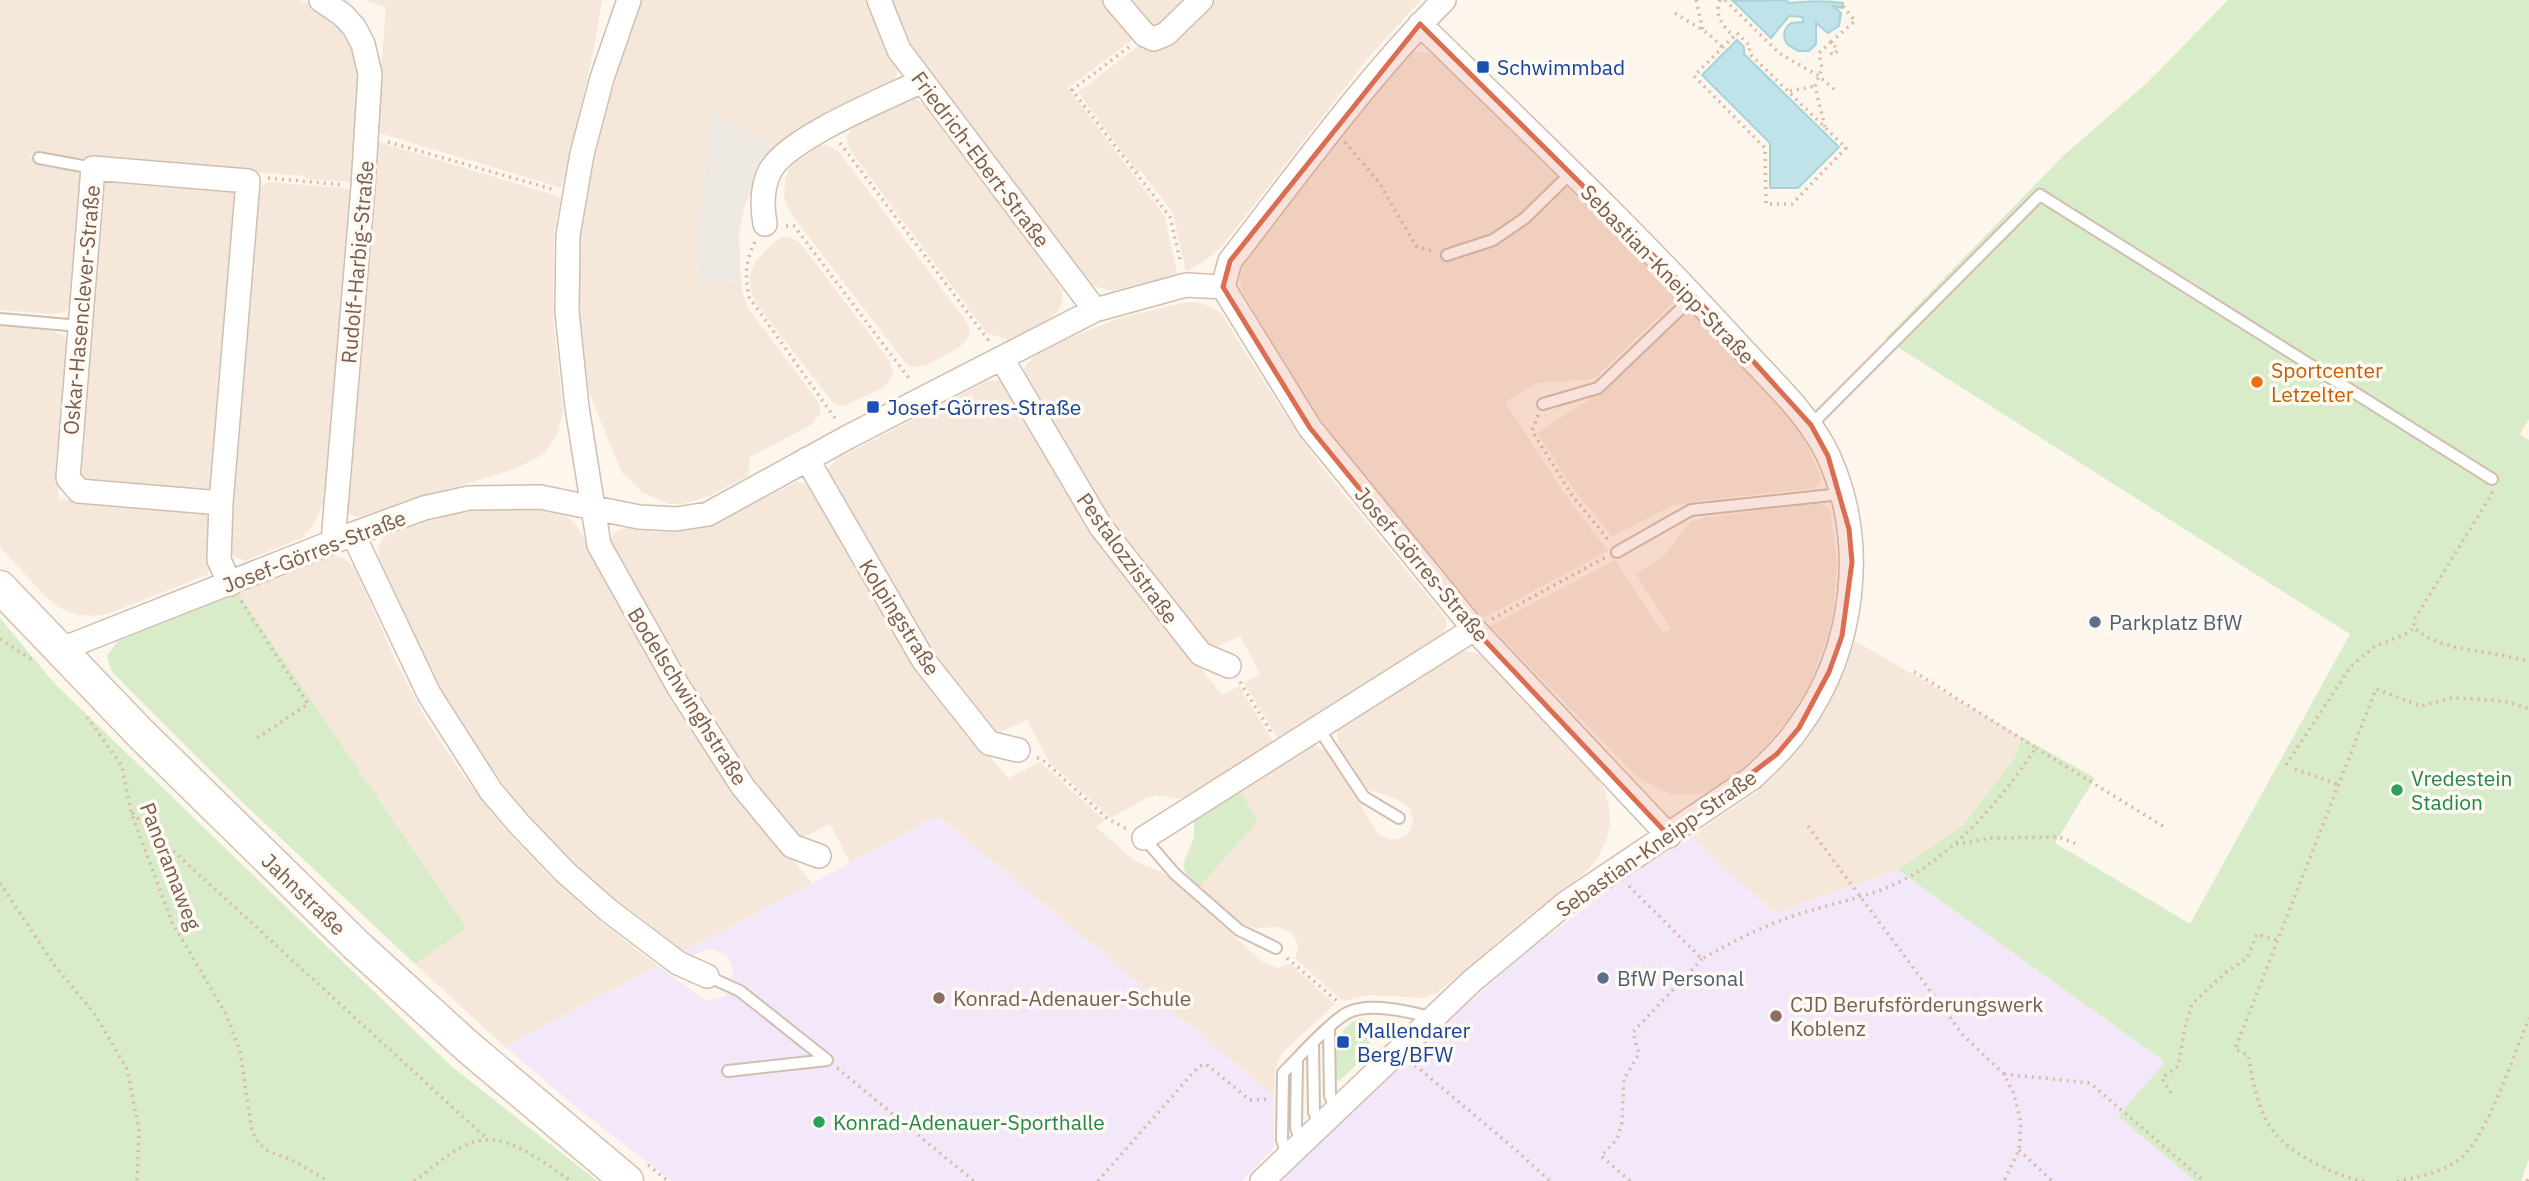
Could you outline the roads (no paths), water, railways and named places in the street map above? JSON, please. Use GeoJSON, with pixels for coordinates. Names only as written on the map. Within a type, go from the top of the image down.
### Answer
{"type":"FeatureCollection","features":[{"type":"Feature","properties":{"kind":"street","name":"Rudolf-Harbig-Straße"},"geometry":{"type":"LineString","coordinates":[[321,0],[343,15],[354,27],[363,44],[370,74],[343,538]]}},
{"type":"Feature","properties":{"kind":"street","name":"Bodelschwinghstraße"},"geometry":{"type":"LineString","coordinates":[[629,0],[602,78],[582,154],[568,235],[567,312],[599,545],[698,720],[743,786],[792,846],[819,856]]}},
{"type":"Feature","properties":{"kind":"street","name":"Friedrich-Ebert-Straße"},"geometry":{"type":"LineString","coordinates":[[879,0],[899,50],[1095,310]]}},
{"type":"Feature","properties":{"kind":"street"},"geometry":{"type":"LineString","coordinates":[[1115,0],[1145,35],[1154,39],[1166,34],[1201,0]]}},
{"type":"Feature","properties":{"kind":"street"},"geometry":{"type":"LineString","coordinates":[[1223,287],[1230,261],[1333,127],[1374,75],[1444,0]]}},
{"type":"Feature","properties":{"kind":"street","name":"Sebastian-Kneipp-Straße"},"geometry":{"type":"LineString","coordinates":[[1262,1181],[1472,981],[1613,870],[1669,836],[1752,778],[1799,728],[1815,702],[1842,636],[1850,599],[1852,562],[1849,529],[1828,456],[1811,425],[1694,296],[1420,24]]}},
{"type":"Feature","properties":{"kind":"street"},"geometry":{"type":"LineString","coordinates":[[765,224],[762,209],[770,170],[785,154],[828,128],[922,81]]}},
{"type":"Feature","properties":{"kind":"street","name":"Oskar-Hasenclever-Straße"},"geometry":{"type":"LineString","coordinates":[[93,168],[248,181],[221,503],[79,491],[68,478],[93,168]]}},
{"type":"Feature","properties":{"kind":"street","name":"Josef-Görres-Straße"},"geometry":{"type":"LineString","coordinates":[[52,659],[343,538],[424,508],[469,498],[540,497],[639,517],[676,519],[708,514],[848,437],[1095,310],[1186,285],[1223,287],[1310,428],[1474,629],[1669,836]]}},
{"type":"Feature","properties":{"kind":"street","name":"Pestalozzistraße"},"geometry":{"type":"LineString","coordinates":[[1002,359],[1101,527],[1136,575],[1200,654],[1229,666]]}},
{"type":"Feature","properties":{"kind":"street","name":"Kolpingstraße"},"geometry":{"type":"LineString","coordinates":[[807,459],[924,661],[989,743],[1018,750]]}},
{"type":"Feature","properties":{"kind":"street"},"geometry":{"type":"LineString","coordinates":[[221,503],[219,560],[230,584]]}},
{"type":"Feature","properties":{"kind":"street"},"geometry":{"type":"LineString","coordinates":[[343,538],[429,694],[491,791],[565,872],[608,910],[678,963],[706,976]]}},
{"type":"Feature","properties":{"kind":"street","name":"Jahnstraße"},"geometry":{"type":"LineString","coordinates":[[0,587],[52,659],[141,734],[355,944],[467,1046],[627,1181]]}},
{"type":"Feature","properties":{"kind":"street"},"geometry":{"type":"LineString","coordinates":[[1144,838],[1474,629]]}},
{"type":"Feature","properties":{"kind":"lane"},"geometry":{"type":"LineString","coordinates":[[39,158],[93,168]]}},
{"type":"Feature","properties":{"kind":"lane"},"geometry":{"type":"LineString","coordinates":[[1447,255],[1493,240],[1525,218],[1571,173]]}},
{"type":"Feature","properties":{"kind":"lane"},"geometry":{"type":"LineString","coordinates":[[1811,425],[2040,195],[2493,479]]}},
{"type":"Feature","properties":{"kind":"lane"},"geometry":{"type":"LineString","coordinates":[[1543,404],[1598,388],[1694,296]]}},
{"type":"Feature","properties":{"kind":"lane"},"geometry":{"type":"LineString","coordinates":[[0,319],[80,326]]}},
{"type":"Feature","properties":{"kind":"lane"},"geometry":{"type":"LineString","coordinates":[[1617,552],[1691,510],[1841,494]]}},
{"type":"Feature","properties":{"kind":"lane"},"geometry":{"type":"LineString","coordinates":[[1319,729],[1364,797],[1399,818]]}},
{"type":"Feature","properties":{"kind":"lane"},"geometry":{"type":"LineString","coordinates":[[1144,838],[1175,874],[1239,930],[1276,948]]}},
{"type":"Feature","properties":{"kind":"lane"},"geometry":{"type":"LineString","coordinates":[[706,976],[740,992],[827,1060],[728,1071]]}},
{"type":"Feature","properties":{"kind":"lane"},"geometry":{"type":"LineString","coordinates":[[1294,1149],[1282,1140],[1283,1073],[1329,1028],[1349,1012],[1388,1009],[1432,1018]]}},
{"type":"Feature","properties":{"kind":"lane"},"geometry":{"type":"LineString","coordinates":[[1329,1028],[1330,1096],[1336,1109]]}},
{"type":"Feature","properties":{"kind":"lane"},"geometry":{"type":"LineString","coordinates":[[1313,1044],[1314,1112],[1319,1125]]}},
{"type":"Feature","properties":{"kind":"lane"},"geometry":{"type":"LineString","coordinates":[[1294,1149],[1297,1059]]}},
{"type":"Feature","properties":{"kind":"water"},"geometry":{"type":"Polygon","coordinates":[[[1786,0],[1789,3],[1843,3],[1842,8],[1834,6],[1841,13],[1839,26],[1828,33],[1816,23],[1816,44],[1809,51],[1798,51],[1787,44],[1784,32],[1791,23],[1803,22],[1803,17],[1789,16],[1771,38],[1733,1],[1786,0]]]}},
{"type":"Feature","properties":{"kind":"water"},"geometry":{"type":"Polygon","coordinates":[[[1737,40],[1744,47],[1744,54],[1839,147],[1798,188],[1770,188],[1770,143],[1702,75],[1737,40]]]}},
{"type":"Feature","properties":{"kind":"place","name":"Schwimmbad"},"geometry":{"type":"Point","coordinates":[1483,67]}},
{"type":"Feature","properties":{"kind":"place","name":"Sportcenter Letzelter"},"geometry":{"type":"Point","coordinates":[2257,382]}},
{"type":"Feature","properties":{"kind":"place","name":"Josef-Görres-Straße"},"geometry":{"type":"Point","coordinates":[873,407]}},
{"type":"Feature","properties":{"kind":"place","name":"Parkplatz BfW"},"geometry":{"type":"Point","coordinates":[2095,622]}},
{"type":"Feature","properties":{"kind":"place","name":"Vredestein Stadion"},"geometry":{"type":"Point","coordinates":[2397,790]}},
{"type":"Feature","properties":{"kind":"place","name":"BfW Personal"},"geometry":{"type":"Point","coordinates":[1603,978]}},
{"type":"Feature","properties":{"kind":"place","name":"Konrad-Adenauer-Schule"},"geometry":{"type":"Point","coordinates":[939,998]}},
{"type":"Feature","properties":{"kind":"place","name":"CJD Berufsförderungswerk Koblenz"},"geometry":{"type":"Point","coordinates":[1776,1016]}},
{"type":"Feature","properties":{"kind":"place","name":"Mallendarer Berg/BFW"},"geometry":{"type":"Point","coordinates":[1343,1042]}},
{"type":"Feature","properties":{"kind":"place","name":"Konrad-Adenauer-Sporthalle"},"geometry":{"type":"Point","coordinates":[819,1122]}}]}
